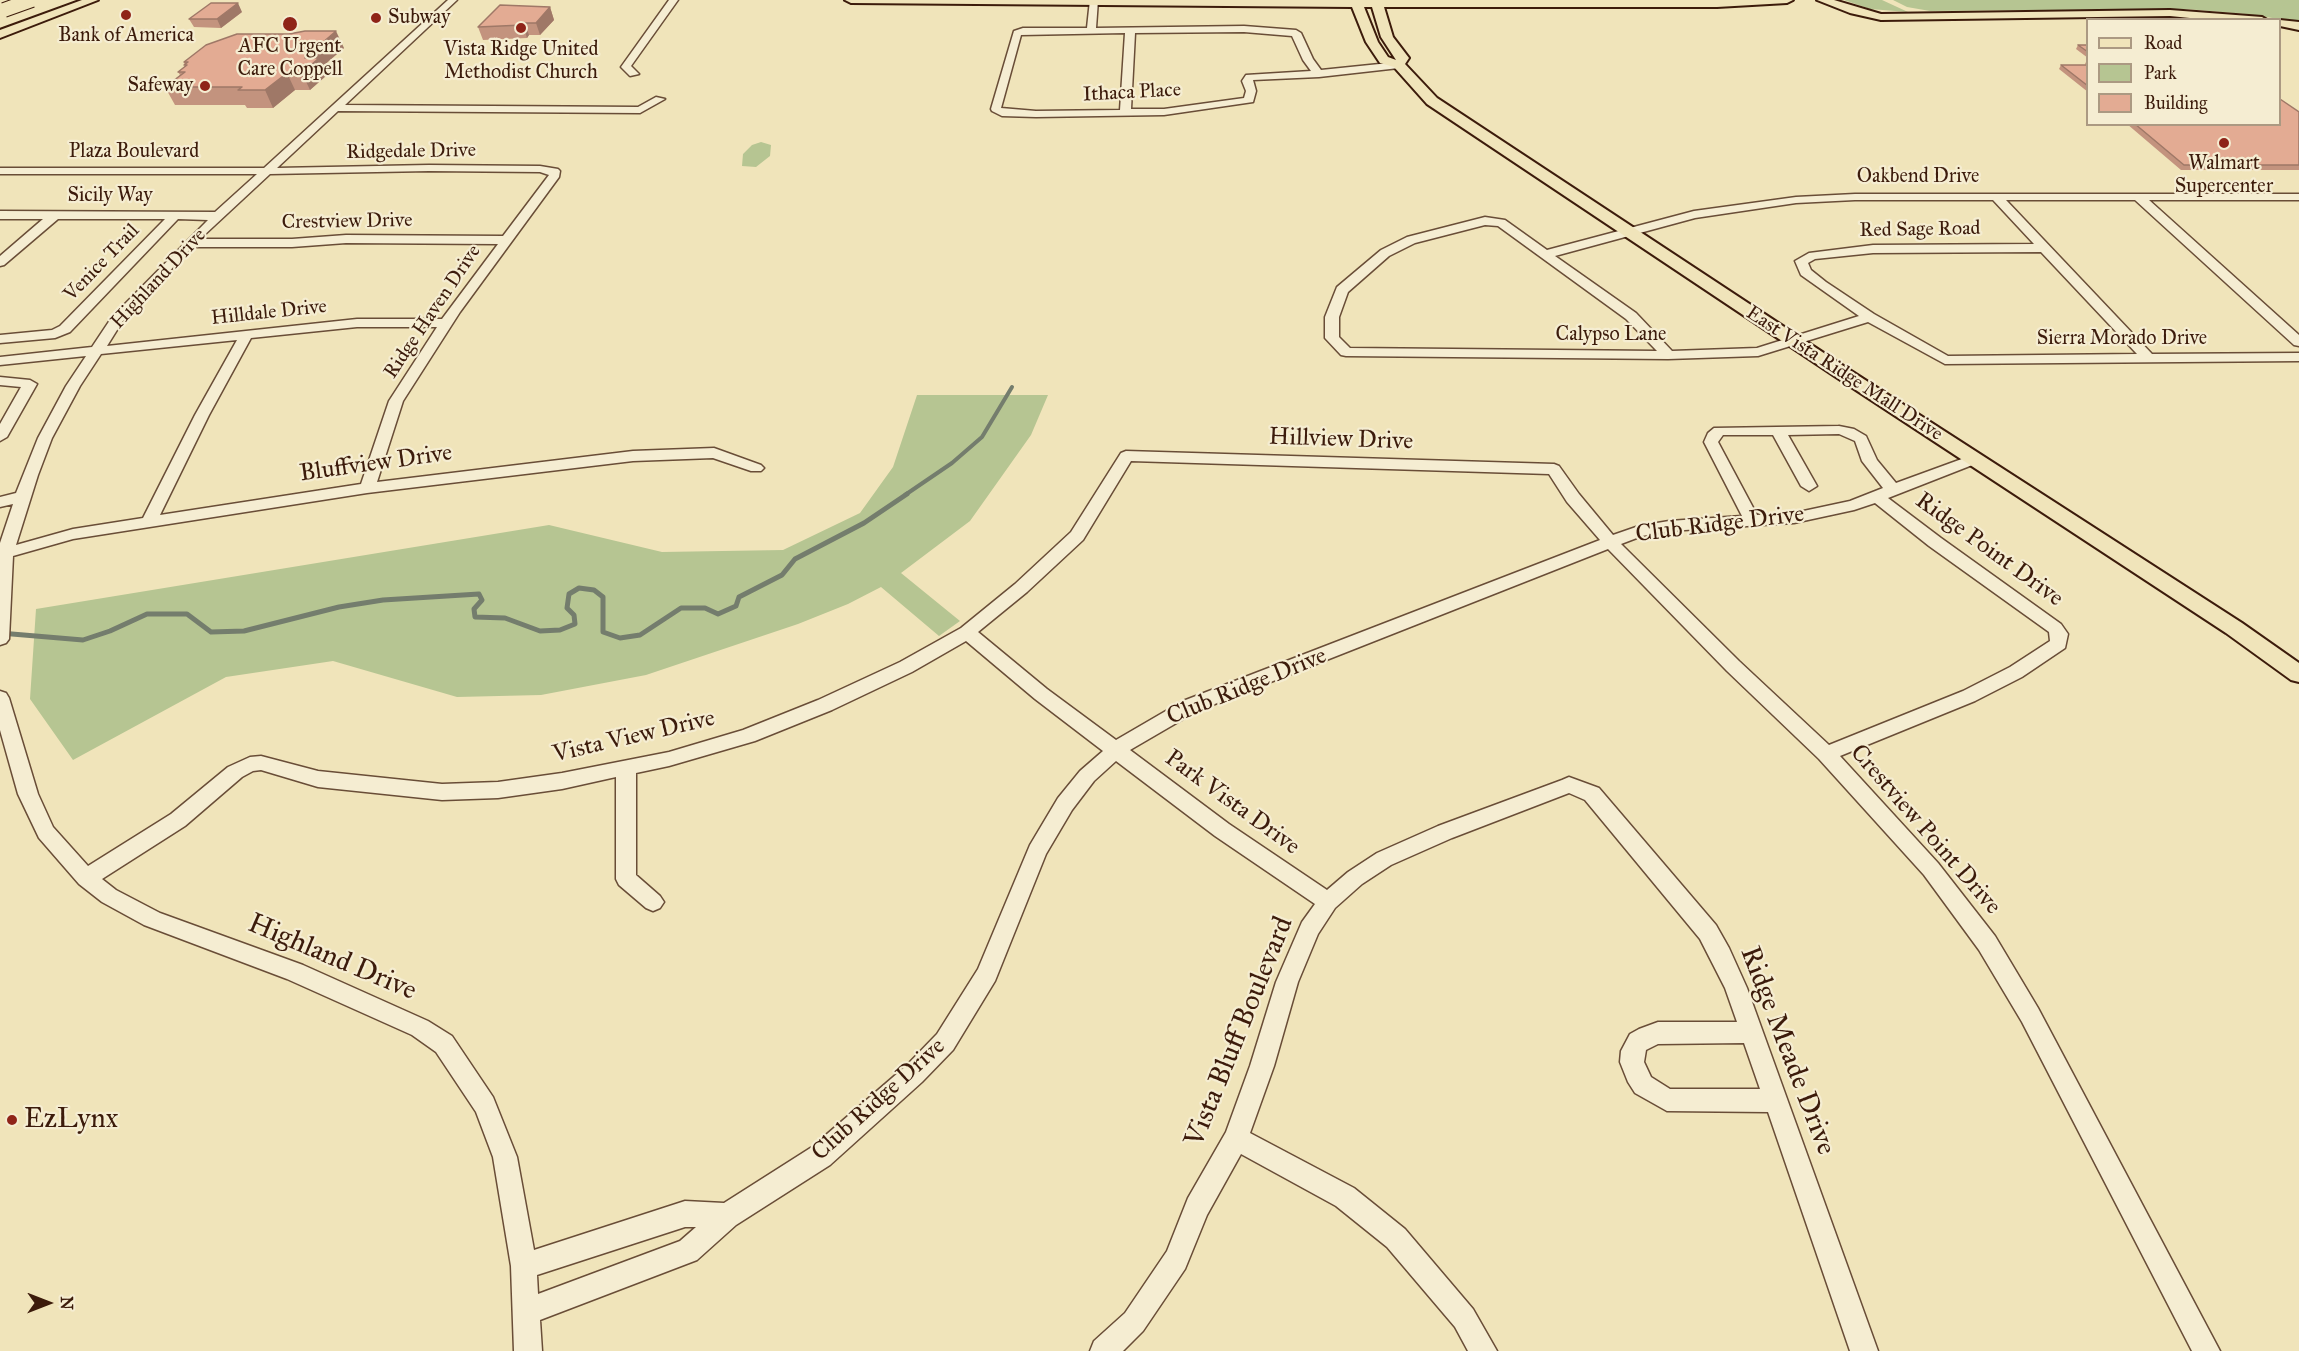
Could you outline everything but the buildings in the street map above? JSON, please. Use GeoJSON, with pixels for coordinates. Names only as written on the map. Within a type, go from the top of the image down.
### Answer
{"type":"FeatureCollection","features":[{"type":"Feature","properties":{"kind":"highway"},"geometry":{"type":"LineString","coordinates":[[2,7],[32,0]]}},
{"type":"Feature","properties":{"kind":"main road"},"geometry":{"type":"LineString","coordinates":[[0,34],[92,0]]}},
{"type":"Feature","properties":{"kind":"main road"},"geometry":{"type":"LineString","coordinates":[[851,0],[1717,4],[1786,0]]}},
{"type":"Feature","properties":{"kind":"main road"},"geometry":{"type":"LineString","coordinates":[[1823,0],[1844,8]]}},
{"type":"Feature","properties":{"kind":"main road"},"geometry":{"type":"LineString","coordinates":[[1812,1],[1875,16],[2170,14],[2231,18]]}},
{"type":"Feature","properties":{"kind":"main road","name":"East Vista Ridge Mall Drive"},"geometry":{"type":"LineString","coordinates":[[1356,2],[1372,42],[1384,60],[1398,65],[1432,101],[1795,342],[2234,628],[2299,674]]}},
{"type":"Feature","properties":{"kind":"main road","name":"East Vista Ridge Mall Drive"},"geometry":{"type":"LineString","coordinates":[[1377,2],[1387,37],[1403,58],[1398,65]]}},
{"type":"Feature","properties":{"kind":"main road"},"geometry":{"type":"LineString","coordinates":[[1894,3],[1910,10],[1944,17]]}},
{"type":"Feature","properties":{"kind":"main road"},"geometry":{"type":"LineString","coordinates":[[2,7],[45,6],[48,10],[44,18]]}},
{"type":"Feature","properties":{"kind":"main road"},"geometry":{"type":"LineString","coordinates":[[2281,23],[2299,26]]}},
{"type":"Feature","properties":{"kind":"street","name":"Highland Drive"},"geometry":{"type":"LineString","coordinates":[[0,639],[5,553],[22,497],[45,438],[73,386],[117,320],[189,243],[453,0]]}},
{"type":"Feature","properties":{"kind":"street"},"geometry":{"type":"LineString","coordinates":[[634,74],[626,68],[629,62],[674,0]]}},
{"type":"Feature","properties":{"kind":"street"},"geometry":{"type":"LineString","coordinates":[[1094,0],[1091,32],[1189,28],[1296,33],[1308,60],[1319,74]]}},
{"type":"Feature","properties":{"kind":"street","name":"Ithaca Place"},"geometry":{"type":"LineString","coordinates":[[1091,32],[1023,31],[1017,33],[996,110],[1002,113],[1036,114],[1164,112],[1249,100],[1251,91],[1247,81],[1250,77],[1319,74],[1398,65]]}},
{"type":"Feature","properties":{"kind":"street"},"geometry":{"type":"LineString","coordinates":[[1125,114],[1130,32]]}},
{"type":"Feature","properties":{"kind":"street"},"geometry":{"type":"LineString","coordinates":[[337,108],[640,110],[660,99]]}},
{"type":"Feature","properties":{"kind":"street","name":"Ridgedale Drive"},"geometry":{"type":"LineString","coordinates":[[269,170],[350,171],[409,168],[554,171]]}},
{"type":"Feature","properties":{"kind":"street","name":"Plaza Boulevard"},"geometry":{"type":"LineString","coordinates":[[0,171],[269,170]]}},
{"type":"Feature","properties":{"kind":"street","name":"Ridge Haven Drive"},"geometry":{"type":"LineString","coordinates":[[367,488],[396,400],[446,323],[555,176],[554,171]]}},
{"type":"Feature","properties":{"kind":"street","name":"Oakbend Drive"},"geometry":{"type":"LineString","coordinates":[[1544,255],[1694,215],[1796,200],[1855,197],[2299,197]]}},
{"type":"Feature","properties":{"kind":"street"},"geometry":{"type":"LineString","coordinates":[[1996,197],[2148,358]]}},
{"type":"Feature","properties":{"kind":"street"},"geometry":{"type":"LineString","coordinates":[[2138,197],[2299,342]]}},
{"type":"Feature","properties":{"kind":"street","name":"Sicily Way"},"geometry":{"type":"LineString","coordinates":[[0,215],[219,216]]}},
{"type":"Feature","properties":{"kind":"street"},"geometry":{"type":"LineString","coordinates":[[0,262],[55,215]]}},
{"type":"Feature","properties":{"kind":"street","name":"Venice Trail"},"geometry":{"type":"LineString","coordinates":[[0,339],[55,334],[65,329],[175,216]]}},
{"type":"Feature","properties":{"kind":"street","name":"Calypso Lane"},"geometry":{"type":"LineString","coordinates":[[1544,255],[1501,223],[1485,221],[1411,240],[1385,253],[1342,290],[1332,317],[1332,339],[1346,352],[1668,355],[1758,352],[1869,317]]}},
{"type":"Feature","properties":{"kind":"street","name":"Crestview Drive"},"geometry":{"type":"LineString","coordinates":[[189,243],[292,243],[346,239],[506,240]]}},
{"type":"Feature","properties":{"kind":"street","name":"Red Sage Road"},"geometry":{"type":"LineString","coordinates":[[1869,317],[1805,272],[1800,261],[1813,256],[1873,249],[2042,248]]}},
{"type":"Feature","properties":{"kind":"street"},"geometry":{"type":"LineString","coordinates":[[1544,255],[1630,316],[1668,355]]}},
{"type":"Feature","properties":{"kind":"street","name":"Sierra Morado Drive"},"geometry":{"type":"LineString","coordinates":[[1869,317],[1945,360],[2299,357]]}},
{"type":"Feature","properties":{"kind":"street","name":"Hilldale Drive"},"geometry":{"type":"LineString","coordinates":[[0,361],[357,323],[446,323]]}},
{"type":"Feature","properties":{"kind":"street"},"geometry":{"type":"LineString","coordinates":[[148,523],[202,415],[246,335]]}},
{"type":"Feature","properties":{"kind":"street"},"geometry":{"type":"LineString","coordinates":[[0,381],[30,384],[0,437]]}},
{"type":"Feature","properties":{"kind":"street"},"geometry":{"type":"LineString","coordinates":[[1778,430],[1809,486]]}},
{"type":"Feature","properties":{"kind":"street"},"geometry":{"type":"LineString","coordinates":[[1752,521],[1711,442],[1719,431],[1839,430],[1858,436],[1884,493]]}},
{"type":"Feature","properties":{"kind":"street","name":"Bluffview Drive"},"geometry":{"type":"LineString","coordinates":[[5,553],[74,534],[367,488],[633,456],[714,453],[756,468]]}},
{"type":"Feature","properties":{"kind":"street","name":"Hillview Drive"},"geometry":{"type":"LineString","coordinates":[[1126,456],[1554,469]]}},
{"type":"Feature","properties":{"kind":"street","name":"Vista View Drive"},"geometry":{"type":"LineString","coordinates":[[86,878],[177,820],[235,772],[249,764],[261,763],[318,779],[442,792],[498,790],[626,769],[748,736],[825,705],[906,667],[967,632],[1021,588],[1077,537],[1126,456]]}},
{"type":"Feature","properties":{"kind":"street","name":"Club Ridge Drive"},"geometry":{"type":"LineString","coordinates":[[527,1312],[688,1251],[727,1216],[821,1156],[914,1074],[945,1042],[987,974],[1037,851],[1053,822],[1087,776],[1116,750],[1156,724],[1190,706],[1426,616],[1609,541],[1639,531],[1669,526],[1794,518],[1854,505],[1975,459]]}},
{"type":"Feature","properties":{"kind":"street","name":"Crestview Point Drive"},"geometry":{"type":"LineString","coordinates":[[1554,469],[1573,498],[1609,541],[1733,666],[1826,754],[1931,869],[1988,943],[2030,1015],[2206,1351]]}},
{"type":"Feature","properties":{"kind":"street","name":"Ridge Point Drive"},"geometry":{"type":"LineString","coordinates":[[1826,754],[1969,696],[2016,672],[2059,644],[2059,634],[2055,628],[1935,542],[1884,493]]}},
{"type":"Feature","properties":{"kind":"street"},"geometry":{"type":"LineString","coordinates":[[0,502],[22,497]]}},
{"type":"Feature","properties":{"kind":"street","name":"Park Vista Drive"},"geometry":{"type":"LineString","coordinates":[[967,632],[1041,694],[1222,830],[1328,902]]}},
{"type":"Feature","properties":{"kind":"street","name":"Highland Drive"},"geometry":{"type":"LineString","coordinates":[[0,698],[28,794],[46,832],[86,878],[109,896],[152,919],[283,967],[420,1028],[444,1044],[484,1105],[505,1157],[524,1266],[528,1351]]}},
{"type":"Feature","properties":{"kind":"street"},"geometry":{"type":"LineString","coordinates":[[626,769],[626,879],[653,902]]}},
{"type":"Feature","properties":{"kind":"street","name":"Vista Bluff Boulevard"},"geometry":{"type":"LineString","coordinates":[[1104,1351],[1134,1322],[1176,1260],[1197,1207],[1236,1138],[1262,1066],[1287,982],[1310,929],[1328,902],[1354,878],[1384,860],[1444,832],[1569,785]]}},
{"type":"Feature","properties":{"kind":"street","name":"Ridge Meade Drive"},"geometry":{"type":"LineString","coordinates":[[1569,785],[1592,794],[1708,932],[1736,988],[1864,1351]]}},
{"type":"Feature","properties":{"kind":"street"},"geometry":{"type":"LineString","coordinates":[[1751,1032],[1658,1033],[1638,1042],[1633,1051],[1632,1062],[1643,1085],[1667,1100],[1776,1101]]}},
{"type":"Feature","properties":{"kind":"street"},"geometry":{"type":"LineString","coordinates":[[1236,1138],[1345,1197],[1396,1238],[1464,1318],[1483,1351]]}},
{"type":"Feature","properties":{"kind":"street"},"geometry":{"type":"LineString","coordinates":[[524,1266],[686,1214],[727,1216]]}},
{"type":"Feature","properties":{"kind":"green space"},"geometry":{"type":"Polygon","coordinates":[[[1844,0],[1882,0],[1908,12],[1870,9],[1844,0]]]}},
{"type":"Feature","properties":{"kind":"green space"},"geometry":{"type":"Polygon","coordinates":[[[1893,0],[2299,0],[2299,22],[2281,18],[2186,9],[1930,11],[1907,7],[1893,0]]]}},
{"type":"Feature","properties":{"kind":"green space"},"geometry":{"type":"Polygon","coordinates":[[[761,142],[771,145],[770,156],[756,167],[742,166],[743,154],[752,145],[761,142]]]}},
{"type":"Feature","properties":{"kind":"green space"},"geometry":{"type":"Polygon","coordinates":[[[917,395],[1048,395],[1031,435],[970,521],[901,573],[960,621],[939,636],[881,587],[848,604],[798,624],[646,675],[541,695],[457,697],[333,661],[226,677],[73,760],[30,699],[36,609],[549,525],[662,552],[783,550],[860,513],[893,467],[917,395]]]}},
{"type":"Feature","properties":{"kind":"waterway"},"geometry":{"type":"LineString","coordinates":[[905,495],[952,463],[982,437],[1012,387]]}},
{"type":"Feature","properties":{"kind":"waterway"},"geometry":{"type":"LineString","coordinates":[[0,633],[83,640],[110,631],[147,614],[187,614],[211,632],[244,631],[339,607],[383,600],[479,594],[482,600],[474,609],[475,617],[505,618],[540,631],[560,630],[575,624],[574,615],[567,608],[569,594],[579,588],[594,590],[603,597],[603,632],[620,638],[640,635],[681,608],[705,608],[718,614],[736,606],[739,597],[782,575],[795,559],[864,523],[907,494]]}},
{"type":"Feature","properties":{"kind":"place","name":"Bank of America"},"geometry":{"type":"Point","coordinates":[126,15]}},
{"type":"Feature","properties":{"kind":"place","name":"Subway"},"geometry":{"type":"Point","coordinates":[376,18]}},
{"type":"Feature","properties":{"kind":"place","name":"AFC Urgent Care Coppell"},"geometry":{"type":"Point","coordinates":[290,24]}},
{"type":"Feature","properties":{"kind":"place","name":"Vista Ridge United Methodist Church"},"geometry":{"type":"Point","coordinates":[521,28]}},
{"type":"Feature","properties":{"kind":"place","name":"Safeway"},"geometry":{"type":"Point","coordinates":[205,86]}},
{"type":"Feature","properties":{"kind":"place","name":"Walmart Supercenter"},"geometry":{"type":"Point","coordinates":[2224,143]}},
{"type":"Feature","properties":{"kind":"place","name":"EzLynx"},"geometry":{"type":"Point","coordinates":[12,1120]}}]}
